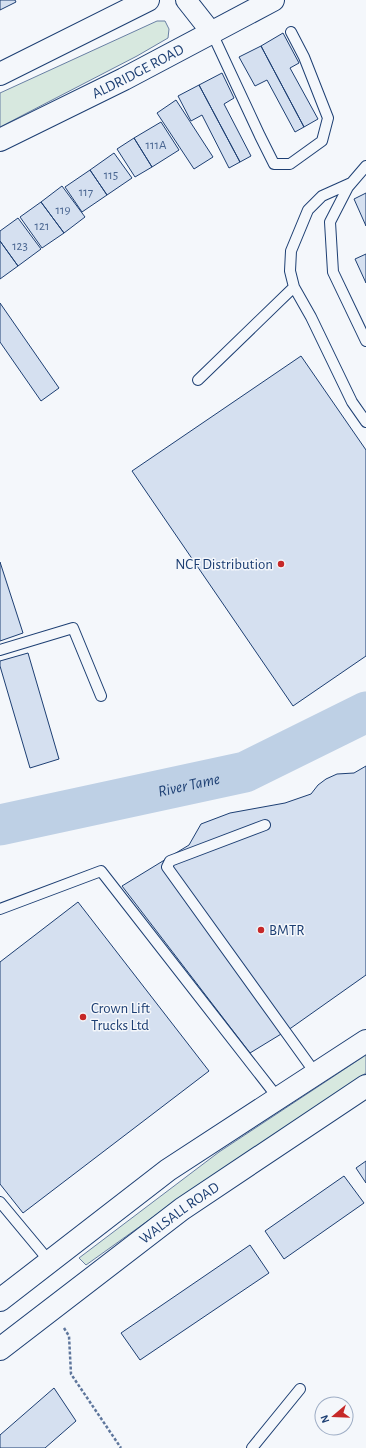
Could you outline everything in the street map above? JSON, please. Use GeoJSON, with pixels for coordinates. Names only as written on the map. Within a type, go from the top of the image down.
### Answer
{"type":"FeatureCollection","features":[{"type":"Feature","properties":{"kind":"main road"},"geometry":{"type":"LineString","coordinates":[[0,74],[148,0]]}},
{"type":"Feature","properties":{"kind":"main road","name":"ALDRIDGE ROAD"},"geometry":{"type":"LineString","coordinates":[[0,140],[124,79],[273,0]]}},
{"type":"Feature","properties":{"kind":"main road"},"geometry":{"type":"LineString","coordinates":[[0,1300],[168,1170],[366,1042]]}},
{"type":"Feature","properties":{"kind":"main road","name":"WALSALL ROAD"},"geometry":{"type":"LineString","coordinates":[[0,1349],[182,1209],[366,1086]]}},
{"type":"Feature","properties":{"kind":"street"},"geometry":{"type":"LineString","coordinates":[[186,0],[212,33]]}},
{"type":"Feature","properties":{"kind":"lane"},"geometry":{"type":"LineString","coordinates":[[212,33],[274,164],[290,164],[322,141],[328,118],[304,57],[291,32]]}},
{"type":"Feature","properties":{"kind":"lane"},"geometry":{"type":"LineString","coordinates":[[366,166],[348,187],[330,222],[333,272],[366,341]]}},
{"type":"Feature","properties":{"kind":"lane"},"geometry":{"type":"LineString","coordinates":[[351,183],[322,196],[308,210],[291,251],[290,271],[294,287],[311,317],[352,402],[366,422]]}},
{"type":"Feature","properties":{"kind":"lane"},"geometry":{"type":"LineString","coordinates":[[198,380],[294,287]]}},
{"type":"Feature","properties":{"kind":"lane"},"geometry":{"type":"LineString","coordinates":[[0,650],[73,628],[101,696]]}},
{"type":"Feature","properties":{"kind":"lane"},"geometry":{"type":"LineString","coordinates":[[265,825],[170,861],[167,867],[316,1074]]}},
{"type":"Feature","properties":{"kind":"lane"},"geometry":{"type":"LineString","coordinates":[[0,909],[101,871],[278,1098]]}},
{"type":"Feature","properties":{"kind":"lane"},"geometry":{"type":"LineString","coordinates":[[0,1202],[50,1262]]}},
{"type":"Feature","properties":{"kind":"lane"},"geometry":{"type":"LineString","coordinates":[[252,1448],[300,1389]]}},
{"type":"Feature","properties":{"kind":"path"},"geometry":{"type":"LineString","coordinates":[[52,1309],[69,1336],[71,1374],[121,1448]]}},
{"type":"Feature","properties":{"kind":"shaded area"},"geometry":{"type":"Polygon","coordinates":[[[157,21],[165,21],[169,29],[168,38],[137,56],[0,127],[0,93],[157,21]]]}},
{"type":"Feature","properties":{"kind":"shaded area"},"geometry":{"type":"Polygon","coordinates":[[[366,1055],[366,1073],[177,1200],[86,1265],[79,1258],[219,1152],[366,1055]]]}},
{"type":"Feature","properties":{"kind":"building"},"geometry":{"type":"Polygon","coordinates":[[[0,0],[15,0],[16,2],[0,10],[0,0]]]}},
{"type":"Feature","properties":{"kind":"building"},"geometry":{"type":"Polygon","coordinates":[[[283,33],[299,63],[290,68],[318,119],[304,127],[261,46],[283,33]]]}},
{"type":"Feature","properties":{"kind":"building"},"geometry":{"type":"Polygon","coordinates":[[[261,46],[304,127],[295,132],[267,80],[255,86],[239,57],[261,46]]]}},
{"type":"Feature","properties":{"kind":"building"},"geometry":{"type":"Polygon","coordinates":[[[222,73],[234,98],[224,104],[251,156],[240,162],[199,85],[222,73]]]}},
{"type":"Feature","properties":{"kind":"building"},"geometry":{"type":"Polygon","coordinates":[[[199,85],[240,162],[229,168],[202,115],[191,121],[178,96],[199,85]]]}},
{"type":"Feature","properties":{"kind":"building"},"geometry":{"type":"Polygon","coordinates":[[[176,100],[213,157],[194,169],[157,113],[176,100]]]}},
{"type":"Feature","properties":{"kind":"building"},"geometry":{"type":"Polygon","coordinates":[[[161,122],[179,150],[152,167],[134,138],[161,122]]]}},
{"type":"Feature","properties":{"kind":"building"},"geometry":{"type":"Polygon","coordinates":[[[134,138],[152,167],[135,177],[117,149],[134,138]]]}},
{"type":"Feature","properties":{"kind":"building"},"geometry":{"type":"Polygon","coordinates":[[[114,153],[132,178],[107,195],[90,170],[114,153]]]}},
{"type":"Feature","properties":{"kind":"building"},"geometry":{"type":"Polygon","coordinates":[[[90,170],[107,195],[82,212],[65,187],[90,170]]]}},
{"type":"Feature","properties":{"kind":"building"},"geometry":{"type":"Polygon","coordinates":[[[62,186],[85,217],[64,233],[41,202],[62,186]]]}},
{"type":"Feature","properties":{"kind":"building"},"geometry":{"type":"Polygon","coordinates":[[[366,193],[366,226],[354,199],[366,193]]]}},
{"type":"Feature","properties":{"kind":"building"},"geometry":{"type":"Polygon","coordinates":[[[41,202],[64,233],[42,248],[20,217],[41,202]]]}},
{"type":"Feature","properties":{"kind":"building"},"geometry":{"type":"Polygon","coordinates":[[[18,218],[41,249],[18,266],[0,241],[0,231],[18,218]]]}},
{"type":"Feature","properties":{"kind":"building"},"geometry":{"type":"Polygon","coordinates":[[[0,241],[18,266],[0,279],[0,241]]]}},
{"type":"Feature","properties":{"kind":"building"},"geometry":{"type":"Polygon","coordinates":[[[366,254],[366,283],[355,259],[366,254]]]}},
{"type":"Feature","properties":{"kind":"building"},"geometry":{"type":"Polygon","coordinates":[[[0,303],[59,388],[41,401],[0,342],[0,303]]]}},
{"type":"Feature","properties":{"kind":"building","name":"NCF Distribution"},"geometry":{"type":"Polygon","coordinates":[[[301,356],[366,450],[366,656],[293,706],[132,471],[301,356]]]}},
{"type":"Feature","properties":{"kind":"building"},"geometry":{"type":"Polygon","coordinates":[[[0,562],[23,633],[0,641],[0,562]]]}},
{"type":"Feature","properties":{"kind":"building"},"geometry":{"type":"Polygon","coordinates":[[[28,653],[59,759],[30,768],[0,666],[0,661],[28,653]]]}},
{"type":"Feature","properties":{"kind":"building","name":"BMTR"},"geometry":{"type":"Polygon","coordinates":[[[366,766],[366,975],[291,1028],[250,1053],[122,886],[189,845],[201,824],[230,813],[285,803],[311,794],[318,785],[326,779],[337,774],[354,773],[366,766]]]}},
{"type":"Feature","properties":{"kind":"building","name":"Crown Lift Trucks Ltd"},"geometry":{"type":"Polygon","coordinates":[[[78,902],[209,1071],[23,1213],[0,1184],[0,962],[78,902]]]}},
{"type":"Feature","properties":{"kind":"building"},"geometry":{"type":"Polygon","coordinates":[[[366,1161],[366,1183],[356,1168],[366,1161]]]}},
{"type":"Feature","properties":{"kind":"building"},"geometry":{"type":"Polygon","coordinates":[[[344,1176],[364,1203],[284,1259],[265,1231],[344,1176]]]}},
{"type":"Feature","properties":{"kind":"building"},"geometry":{"type":"Polygon","coordinates":[[[250,1245],[269,1273],[140,1360],[121,1333],[250,1245]]]}},
{"type":"Feature","properties":{"kind":"building"},"geometry":{"type":"Polygon","coordinates":[[[54,1388],[76,1421],[45,1448],[0,1448],[0,1435],[54,1388]]]}},
{"type":"Feature","properties":{"kind":"waterway","name":"River Tame"},"geometry":{"type":"LineString","coordinates":[[0,825],[245,772],[366,712]]}},
{"type":"Feature","properties":{"kind":"place","name":"NCF Distribution"},"geometry":{"type":"Point","coordinates":[281,564]}},
{"type":"Feature","properties":{"kind":"place","name":"BMTR"},"geometry":{"type":"Point","coordinates":[261,930]}},
{"type":"Feature","properties":{"kind":"place","name":"Crown Lift Trucks Ltd"},"geometry":{"type":"Point","coordinates":[83,1017]}}]}
